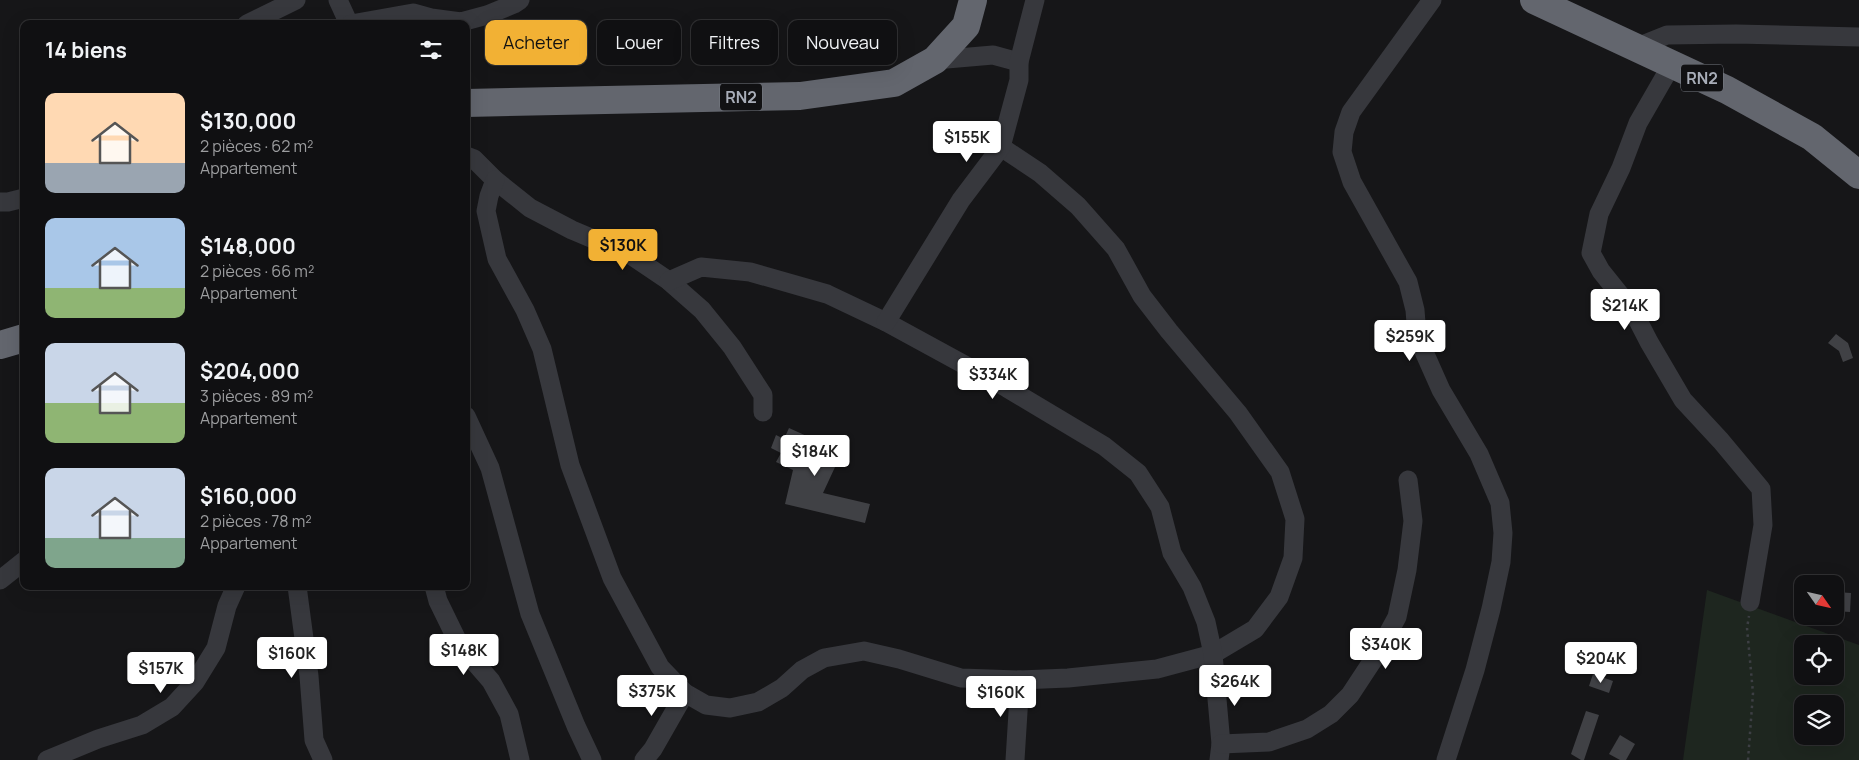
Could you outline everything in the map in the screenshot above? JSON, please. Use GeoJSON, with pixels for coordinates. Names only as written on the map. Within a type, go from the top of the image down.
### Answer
{"type":"FeatureCollection","features":[{"type":"Feature","properties":{"kind":"highway","name":"RN2"},"geometry":{"type":"LineString","coordinates":[[470,103],[800,96],[894,83],[935,60],[966,26],[973,0]]}},
{"type":"Feature","properties":{"kind":"highway","name":"RN2"},"geometry":{"type":"LineString","coordinates":[[1545,2],[1727,90],[1812,137],[1859,175]]}},
{"type":"Feature","properties":{"kind":"highway"},"geometry":{"type":"LineString","coordinates":[[0,345],[20,339]]}},
{"type":"Feature","properties":{"kind":"street"},"geometry":{"type":"LineString","coordinates":[[255,20],[296,0]]}},
{"type":"Feature","properties":{"kind":"street"},"geometry":{"type":"LineString","coordinates":[[338,0],[348,20]]}},
{"type":"Feature","properties":{"kind":"street"},"geometry":{"type":"LineString","coordinates":[[468,20],[487,15],[520,0]]}},
{"type":"Feature","properties":{"kind":"street"},"geometry":{"type":"LineString","coordinates":[[886,322],[961,200],[1001,147],[1018,80],[1019,62],[1036,0]]}},
{"type":"Feature","properties":{"kind":"street"},"geometry":{"type":"LineString","coordinates":[[1432,0],[1351,112],[1344,132],[1342,152],[1352,182],[1408,282],[1415,310],[1417,336],[1441,390],[1480,454],[1500,503],[1503,533],[1501,562],[1475,670],[1446,760]]}},
{"type":"Feature","properties":{"kind":"street"},"geometry":{"type":"LineString","coordinates":[[373,20],[413,13],[446,20]]}},
{"type":"Feature","properties":{"kind":"street"},"geometry":{"type":"LineString","coordinates":[[1637,47],[1667,36],[1736,34],[1859,38]]}},
{"type":"Feature","properties":{"kind":"street"},"geometry":{"type":"LineString","coordinates":[[935,60],[993,55],[1019,62]]}},
{"type":"Feature","properties":{"kind":"street"},"geometry":{"type":"LineString","coordinates":[[1672,64],[1638,123],[1621,168],[1599,214],[1591,254],[1601,271],[1633,311],[1683,400],[1761,489],[1764,525],[1750,602]]}},
{"type":"Feature","properties":{"kind":"street"},"geometry":{"type":"LineString","coordinates":[[495,180],[488,196],[486,211],[497,259],[525,310],[542,348],[570,465],[612,578],[660,667],[685,693],[706,705],[730,708],[758,702],[782,688],[802,670],[824,658],[864,651],[900,658],[961,678],[1020,680],[1068,678],[1157,668],[1214,654],[1255,629],[1279,597],[1293,558],[1295,519],[1280,472],[1238,413],[1142,296],[1116,249],[1078,206],[1040,173],[1001,147]]}},
{"type":"Feature","properties":{"kind":"street"},"geometry":{"type":"LineString","coordinates":[[470,158],[530,208],[572,230],[628,254],[668,281],[702,310],[732,347],[763,395],[763,412]]}},
{"type":"Feature","properties":{"kind":"street"},"geometry":{"type":"LineString","coordinates":[[0,202],[20,199]]}},
{"type":"Feature","properties":{"kind":"street"},"geometry":{"type":"LineString","coordinates":[[668,281],[701,267],[750,272],[826,294],[886,322],[1007,388],[1104,446],[1138,474],[1160,507],[1172,553],[1192,587],[1206,622],[1214,654],[1220,752],[1269,742],[1307,730],[1332,714],[1350,695],[1377,654],[1397,617],[1407,570],[1413,521],[1408,480]]}},
{"type":"Feature","properties":{"kind":"street"},"geometry":{"type":"LineString","coordinates":[[470,425],[490,468],[530,614],[592,760]]}},
{"type":"Feature","properties":{"kind":"street"},"geometry":{"type":"LineString","coordinates":[[0,580],[20,564]]}},
{"type":"Feature","properties":{"kind":"street"},"geometry":{"type":"LineString","coordinates":[[47,760],[98,739],[142,725],[172,707],[195,682],[216,648],[227,606],[234,590]]}},
{"type":"Feature","properties":{"kind":"street"},"geometry":{"type":"LineString","coordinates":[[298,590],[309,676],[314,740],[323,760]]}},
{"type":"Feature","properties":{"kind":"street"},"geometry":{"type":"LineString","coordinates":[[435,590],[438,602],[459,644],[490,681],[509,714],[519,749],[520,760]]}},
{"type":"Feature","properties":{"kind":"street"},"geometry":{"type":"LineString","coordinates":[[1015,760],[1020,680]]}},
{"type":"Feature","properties":{"kind":"street"},"geometry":{"type":"LineString","coordinates":[[644,760],[653,749],[685,693]]}},
{"type":"Feature","properties":{"kind":"path"},"geometry":{"type":"LineString","coordinates":[[1748,760],[1753,693],[1748,628],[1750,602]]}},
{"type":"Feature","properties":{"kind":"shaded area"},"geometry":{"type":"Polygon","coordinates":[[[1707,590],[1794,621],[1794,625],[1804,625],[1831,635],[1794,635],[1794,685],[1844,685],[1844,640],[1859,645],[1859,760],[1683,760],[1707,590]]]}},
{"type":"Feature","properties":{"kind":"building"},"geometry":{"type":"Polygon","coordinates":[[[1836,334],[1848,343],[1853,358],[1843,362],[1839,351],[1828,343],[1836,334]]]}},
{"type":"Feature","properties":{"kind":"building"},"geometry":{"type":"Polygon","coordinates":[[[789,428],[842,452],[823,493],[870,504],[865,523],[785,504],[793,470],[776,462],[781,453],[771,448],[776,435],[784,439],[789,428]]]}},
{"type":"Feature","properties":{"kind":"building"},"geometry":{"type":"Polygon","coordinates":[[[1844,593],[1851,593],[1850,612],[1844,612],[1844,593]]]}},
{"type":"Feature","properties":{"kind":"building"},"geometry":{"type":"Polygon","coordinates":[[[1593,674],[1613,681],[1609,693],[1589,686],[1593,674]]]}},
{"type":"Feature","properties":{"kind":"building"},"geometry":{"type":"Polygon","coordinates":[[[1586,711],[1599,715],[1584,760],[1581,760],[1571,754],[1586,711]]]}},
{"type":"Feature","properties":{"kind":"building"},"geometry":{"type":"Polygon","coordinates":[[[1620,735],[1635,744],[1626,760],[1620,760],[1609,754],[1620,735]]]}}]}
